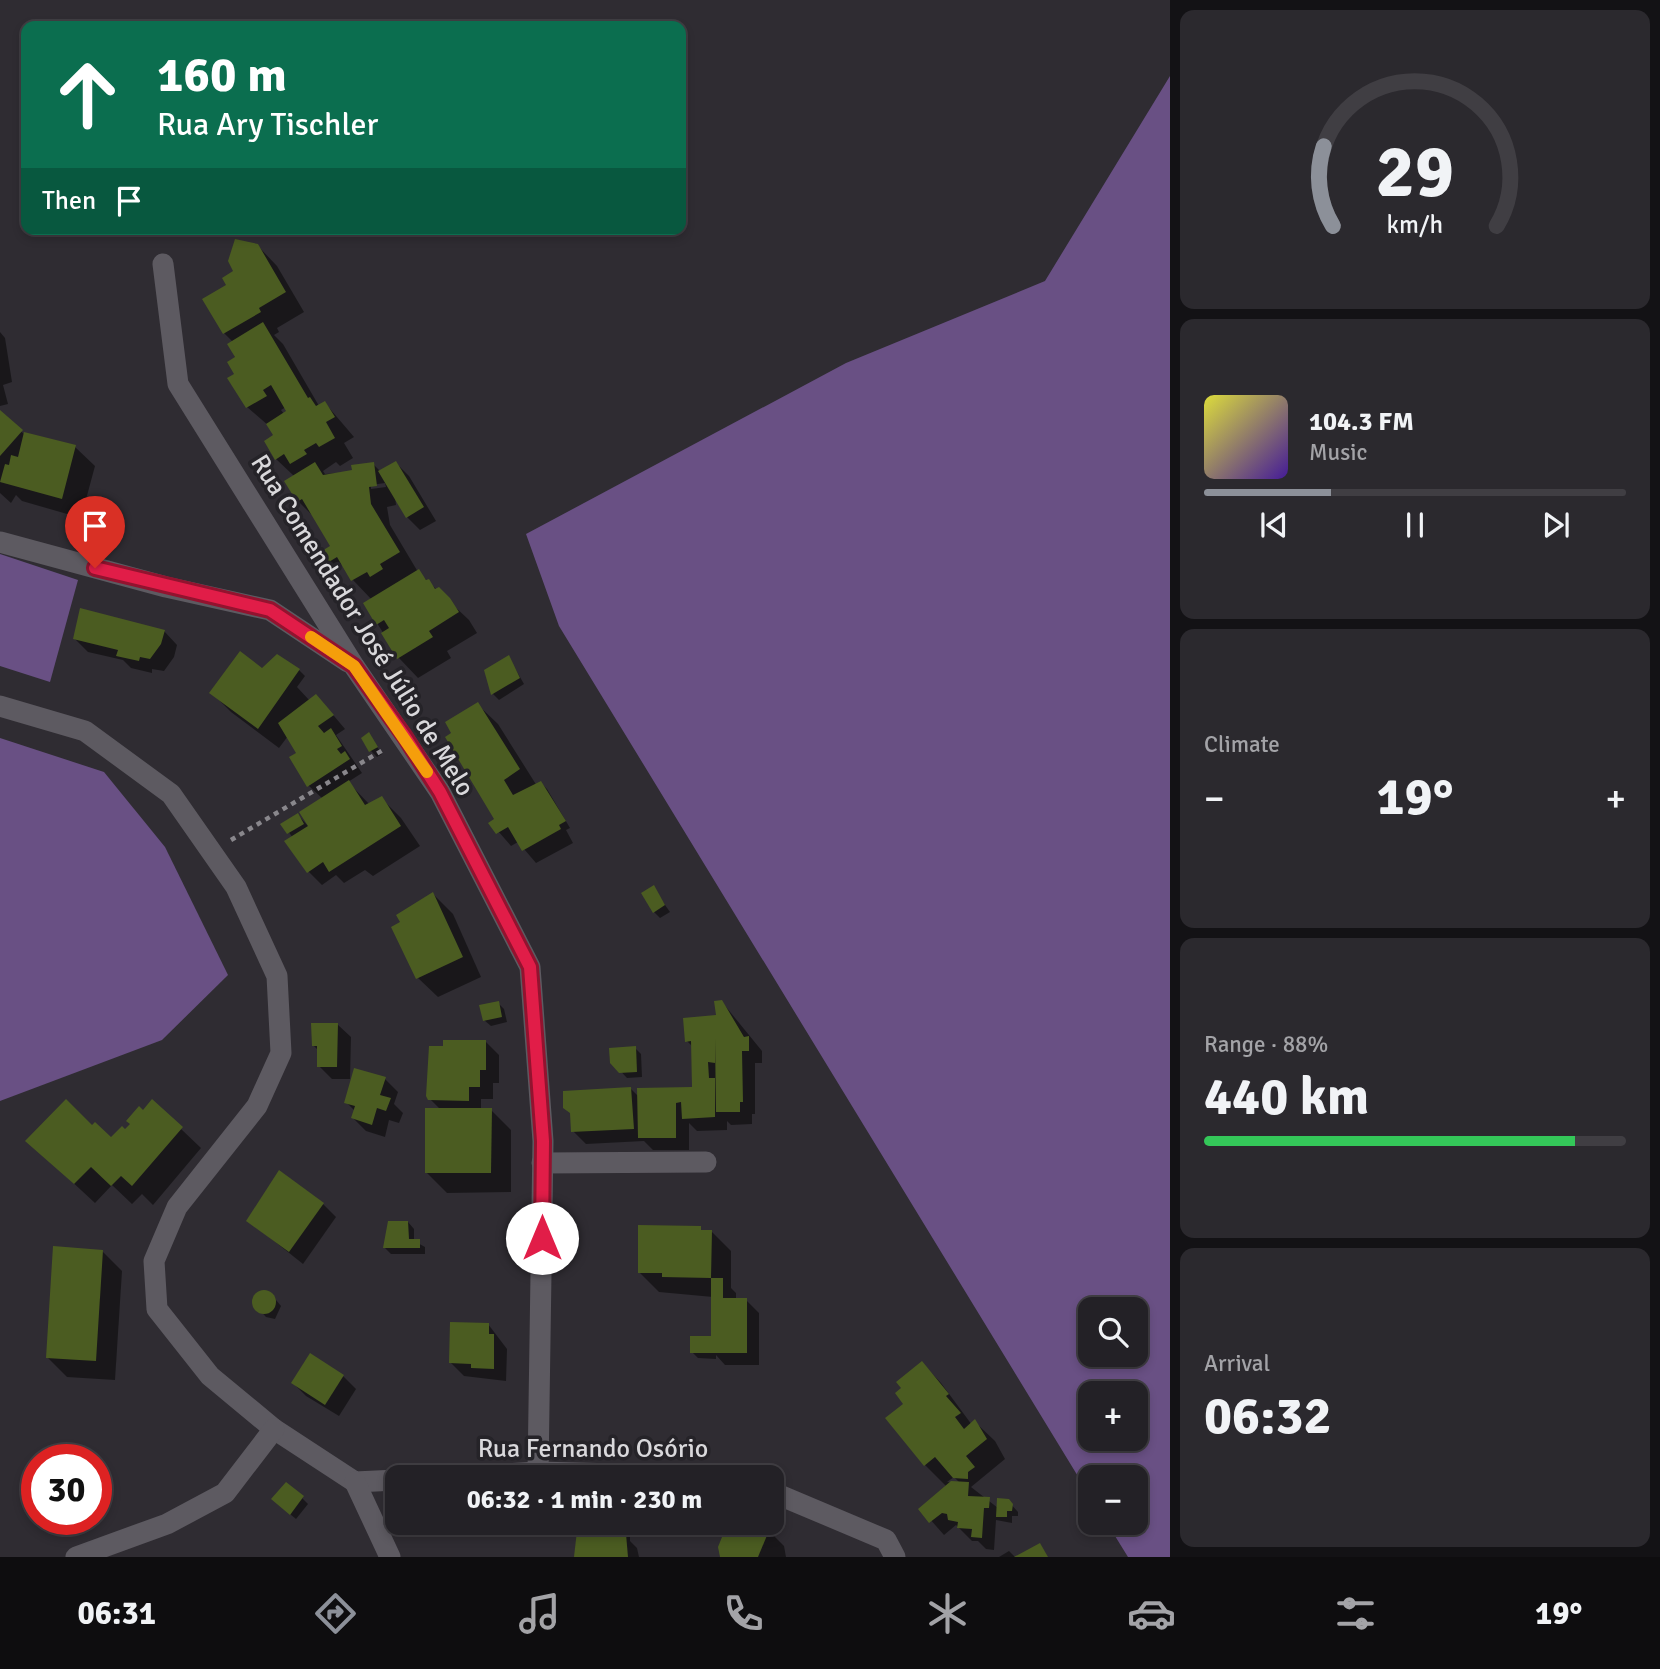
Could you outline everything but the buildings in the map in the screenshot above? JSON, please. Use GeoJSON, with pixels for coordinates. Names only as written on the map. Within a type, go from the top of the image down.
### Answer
{"type":"FeatureCollection","features":[{"type":"Feature","properties":{"kind":"street","name":"Rua Comendador José Júlio de Melo"},"geometry":{"type":"LineString","coordinates":[[163,264],[178,384],[354,666],[440,792],[530,967],[542,1163],[538,1465]]}},
{"type":"Feature","properties":{"kind":"street"},"geometry":{"type":"LineString","coordinates":[[0,542],[166,587],[270,610],[354,666]]}},
{"type":"Feature","properties":{"kind":"street"},"geometry":{"type":"LineString","coordinates":[[0,706],[85,731],[171,794],[236,887],[277,976],[281,1053],[257,1106],[177,1207],[154,1261],[157,1310],[210,1376],[274,1429],[355,1482],[390,1557]]}},
{"type":"Feature","properties":{"kind":"street"},"geometry":{"type":"LineString","coordinates":[[542,1163],[706,1162]]}},
{"type":"Feature","properties":{"kind":"street"},"geometry":{"type":"LineString","coordinates":[[76,1557],[167,1524],[225,1493],[274,1429]]}},
{"type":"Feature","properties":{"kind":"street"},"geometry":{"type":"LineString","coordinates":[[355,1482],[385,1481]]}},
{"type":"Feature","properties":{"kind":"street"},"geometry":{"type":"LineString","coordinates":[[784,1497],[886,1540],[895,1557]]}},
{"type":"Feature","properties":{"kind":"path"},"geometry":{"type":"LineString","coordinates":[[211,852],[405,737]]}},
{"type":"Feature","properties":{"kind":"shaded area"},"geometry":{"type":"Polygon","coordinates":[[[1170,76],[1170,1557],[1128,1557],[1114,1535],[1148,1535],[1148,1465],[1078,1465],[1078,1476],[559,626],[526,534],[846,363],[1045,281],[1170,76]]]}},
{"type":"Feature","properties":{"kind":"shaded area"},"geometry":{"type":"Polygon","coordinates":[[[0,554],[78,580],[50,682],[0,666],[0,554]]]}},
{"type":"Feature","properties":{"kind":"shaded area"},"geometry":{"type":"Polygon","coordinates":[[[0,738],[104,772],[165,847],[228,975],[162,1040],[0,1101],[0,738]]]}},
{"type":"Feature","properties":{"kind":"slow traffic"},"geometry":{"type":"LineString","coordinates":[[311,637],[354,666],[427,772]]}},
{"type":"Feature","properties":{"kind":"route"},"geometry":{"type":"LineString","coordinates":[[95,568],[270,610],[354,666],[405,737],[440,792],[530,967],[543,1141],[542,1238]]}}]}
